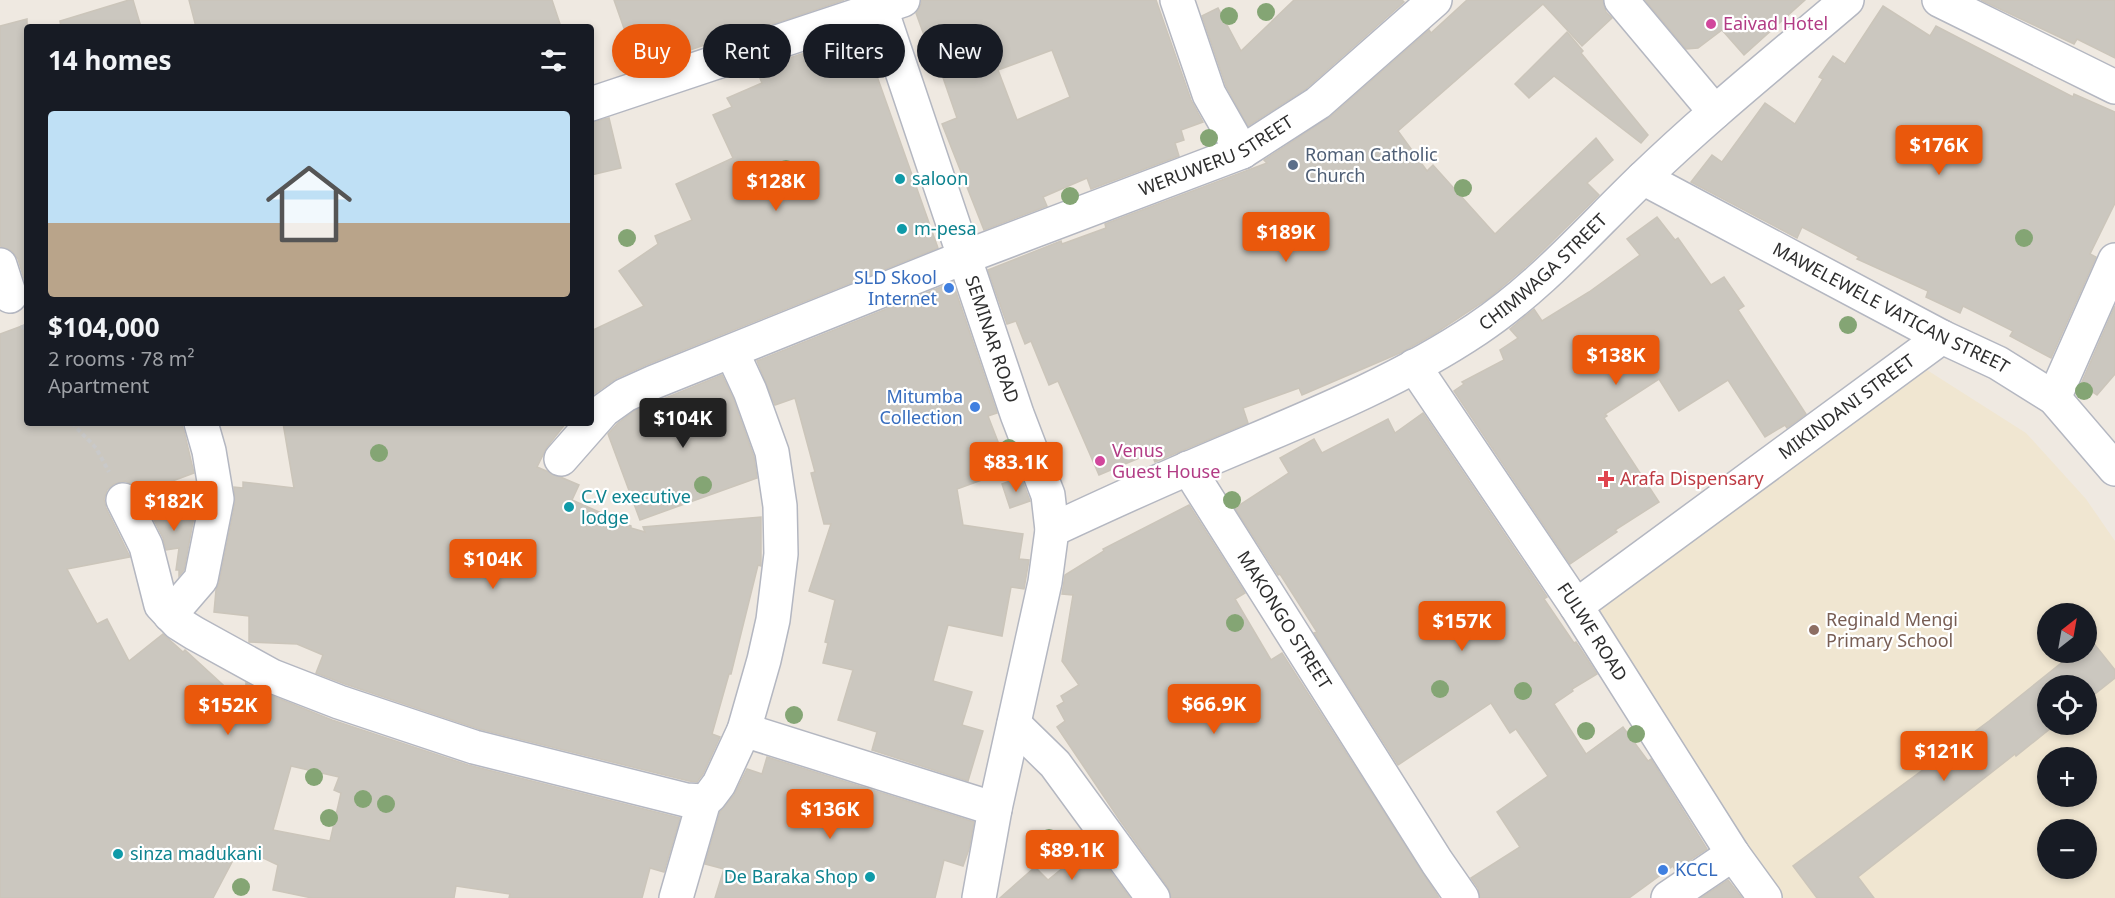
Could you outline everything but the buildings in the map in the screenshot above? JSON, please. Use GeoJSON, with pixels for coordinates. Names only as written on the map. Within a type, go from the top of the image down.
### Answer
{"type":"FeatureCollection","features":[{"type":"Feature","properties":{"kind":"street"},"geometry":{"type":"LineString","coordinates":[[1177,0],[1209,94],[1242,152]]}},
{"type":"Feature","properties":{"kind":"street","name":"WERUWERU STREET"},"geometry":{"type":"LineString","coordinates":[[594,421],[604,410],[625,395],[654,382],[965,257],[1242,152],[1318,103],[1434,0]]}},
{"type":"Feature","properties":{"kind":"street"},"geometry":{"type":"LineString","coordinates":[[1621,0],[1715,112]]}},
{"type":"Feature","properties":{"kind":"street","name":"CHIMWAGA STREET"},"geometry":{"type":"LineString","coordinates":[[1188,468],[1304,420],[1414,366],[1477,330],[1528,292],[1643,178],[1715,112],[1847,0]]}},
{"type":"Feature","properties":{"kind":"street"},"geometry":{"type":"LineString","coordinates":[[1939,0],[2115,87]]}},
{"type":"Feature","properties":{"kind":"street"},"geometry":{"type":"LineString","coordinates":[[594,103],[887,3]]}},
{"type":"Feature","properties":{"kind":"street","name":"SEMINAR ROAD"},"geometry":{"type":"LineString","coordinates":[[887,3],[965,257],[1017,414],[1048,495],[1052,530],[1044,582],[995,809],[979,898]]}},
{"type":"Feature","properties":{"kind":"street","name":"MAWELEWELE VATICAN STREET"},"geometry":{"type":"LineString","coordinates":[[1643,178],[1942,336],[1998,363],[2055,398],[2111,455]]}},
{"type":"Feature","properties":{"kind":"street"},"geometry":{"type":"LineString","coordinates":[[2055,398],[2115,260]]}},
{"type":"Feature","properties":{"kind":"street"},"geometry":{"type":"LineString","coordinates":[[0,265],[10,296]]}},
{"type":"Feature","properties":{"kind":"street","name":"MIKINDANI STREET"},"geometry":{"type":"LineString","coordinates":[[1576,606],[1942,336]]}},
{"type":"Feature","properties":{"kind":"street"},"geometry":{"type":"LineString","coordinates":[[676,898],[704,801],[719,784],[744,730],[773,620],[781,554],[782,528],[772,452],[750,391],[732,352]]}},
{"type":"Feature","properties":{"kind":"street","name":"FULWE ROAD"},"geometry":{"type":"LineString","coordinates":[[1414,366],[1576,606],[1733,854],[1766,898]]}},
{"type":"Feature","properties":{"kind":"street"},"geometry":{"type":"LineString","coordinates":[[170,615],[201,579],[217,499],[209,451],[202,426]]}},
{"type":"Feature","properties":{"kind":"street","name":"WERUWERU STREET"},"geometry":{"type":"LineString","coordinates":[[561,459],[590,426]]}},
{"type":"Feature","properties":{"kind":"street"},"geometry":{"type":"LineString","coordinates":[[1052,530],[1188,468]]}},
{"type":"Feature","properties":{"kind":"street","name":"MAKONGO STREET"},"geometry":{"type":"LineString","coordinates":[[1188,468],[1430,852],[1462,898]]}},
{"type":"Feature","properties":{"kind":"street"},"geometry":{"type":"LineString","coordinates":[[123,500],[146,546],[161,605],[170,615],[194,633],[272,676],[339,702],[494,753],[686,800],[704,801]]}},
{"type":"Feature","properties":{"kind":"street"},"geometry":{"type":"LineString","coordinates":[[1014,724],[1055,764],[1153,898]]}},
{"type":"Feature","properties":{"kind":"street"},"geometry":{"type":"LineString","coordinates":[[744,730],[995,809]]}},
{"type":"Feature","properties":{"kind":"street"},"geometry":{"type":"LineString","coordinates":[[1668,898],[1733,854]]}},
{"type":"Feature","properties":{"kind":"path"},"geometry":{"type":"LineString","coordinates":[[75,426],[96,448],[123,500]]}},
{"type":"Feature","properties":{"kind":"shaded area","name":"Reginald Mengi Primary School"},"geometry":{"type":"Polygon","coordinates":[[[1927,370],[2026,433],[2086,499],[2115,541],[2115,898],[1764,898],[1575,622],[1927,370]]]}},
{"type":"Feature","properties":{"kind":"place","name":"Eaivad Hotel"},"geometry":{"type":"Point","coordinates":[1711,24]}},
{"type":"Feature","properties":{"kind":"place","name":"Roman Catholic Church"},"geometry":{"type":"Point","coordinates":[1293,165]}},
{"type":"Feature","properties":{"kind":"place","name":"saloon"},"geometry":{"type":"Point","coordinates":[900,179]}},
{"type":"Feature","properties":{"kind":"place","name":"m-pesa"},"geometry":{"type":"Point","coordinates":[902,229]}},
{"type":"Feature","properties":{"kind":"place","name":"SLD Skool Internet"},"geometry":{"type":"Point","coordinates":[949,288]}},
{"type":"Feature","properties":{"kind":"place","name":"Mitumba Collection"},"geometry":{"type":"Point","coordinates":[975,407]}},
{"type":"Feature","properties":{"kind":"place","name":"Venus Guest House"},"geometry":{"type":"Point","coordinates":[1100,461]}},
{"type":"Feature","properties":{"kind":"place","name":"Arafa Dispensary"},"geometry":{"type":"Point","coordinates":[1606,479]}},
{"type":"Feature","properties":{"kind":"place","name":"C.V executive lodge"},"geometry":{"type":"Point","coordinates":[569,507]}},
{"type":"Feature","properties":{"kind":"place","name":"Reginald Mengi Primary School"},"geometry":{"type":"Point","coordinates":[1814,630]}},
{"type":"Feature","properties":{"kind":"place","name":"sinza madukani"},"geometry":{"type":"Point","coordinates":[118,854]}},
{"type":"Feature","properties":{"kind":"place","name":"KCCL"},"geometry":{"type":"Point","coordinates":[1663,870]}},
{"type":"Feature","properties":{"kind":"place","name":"De Baraka Shop"},"geometry":{"type":"Point","coordinates":[870,877]}}]}
